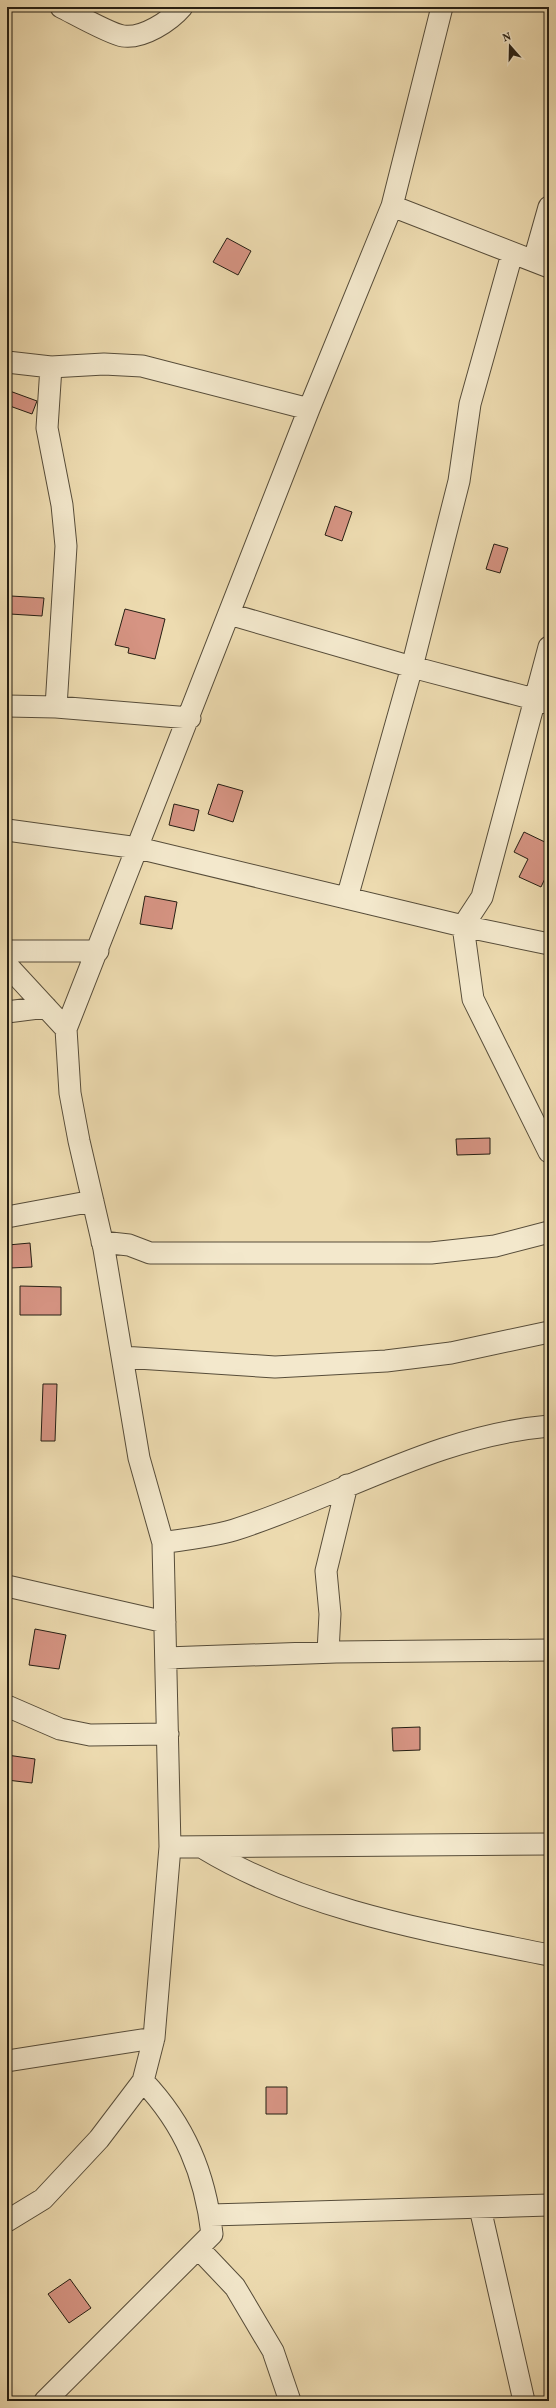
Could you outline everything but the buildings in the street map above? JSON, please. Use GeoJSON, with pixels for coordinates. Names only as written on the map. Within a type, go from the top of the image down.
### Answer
{"type":"FeatureCollection","features":[{"type":"Feature","properties":{"kind":"street"},"geometry":{"type":"LineString","coordinates":[[62,7],[123,36],[141,34],[164,22],[182,7]]}},
{"type":"Feature","properties":{"kind":"street"},"geometry":{"type":"LineString","coordinates":[[7,2220],[43,2198],[99,2139],[143,2080],[154,2038],[170,1847],[163,1543],[139,1458],[102,1242],[70,1093],[66,1029],[190,718],[309,410],[392,206],[442,7]]}},
{"type":"Feature","properties":{"kind":"street"},"geometry":{"type":"LineString","coordinates":[[392,206],[512,254],[541,263],[549,207]]}},
{"type":"Feature","properties":{"kind":"street"},"geometry":{"type":"LineString","coordinates":[[347,898],[412,667],[459,481],[470,404],[512,254]]}},
{"type":"Feature","properties":{"kind":"street"},"geometry":{"type":"LineString","coordinates":[[7,362],[51,367],[104,364],[142,366],[309,410]]}},
{"type":"Feature","properties":{"kind":"street"},"geometry":{"type":"LineString","coordinates":[[51,367],[47,428],[62,505],[66,546],[56,707]]}},
{"type":"Feature","properties":{"kind":"street"},"geometry":{"type":"LineString","coordinates":[[229,614],[412,667],[542,701]]}},
{"type":"Feature","properties":{"kind":"street"},"geometry":{"type":"LineString","coordinates":[[549,646],[542,701],[482,897],[463,926],[473,999],[549,1152]]}},
{"type":"Feature","properties":{"kind":"street"},"geometry":{"type":"LineString","coordinates":[[7,706],[56,707],[190,718]]}},
{"type":"Feature","properties":{"kind":"street"},"geometry":{"type":"LineString","coordinates":[[7,830],[138,848],[463,926],[549,944]]}},
{"type":"Feature","properties":{"kind":"street"},"geometry":{"type":"LineString","coordinates":[[7,951],[98,951]]}},
{"type":"Feature","properties":{"kind":"street"},"geometry":{"type":"LineString","coordinates":[[7,965],[66,1029]]}},
{"type":"Feature","properties":{"kind":"street"},"geometry":{"type":"LineString","coordinates":[[7,1012],[46,1007]]}},
{"type":"Feature","properties":{"kind":"street"},"geometry":{"type":"LineString","coordinates":[[7,1217],[93,1201]]}},
{"type":"Feature","properties":{"kind":"street"},"geometry":{"type":"LineString","coordinates":[[102,1242],[129,1245],[150,1253],[431,1253],[495,1246],[549,1232]]}},
{"type":"Feature","properties":{"kind":"street"},"geometry":{"type":"LineString","coordinates":[[122,1358],[275,1367],[386,1361],[451,1353],[549,1332]]}},
{"type":"Feature","properties":{"kind":"street"},"geometry":{"type":"LineString","coordinates":[[163,1543],[233,1530],[433,1451],[482,1436],[549,1426]]}},
{"type":"Feature","properties":{"kind":"street"},"geometry":{"type":"LineString","coordinates":[[328,1652],[330,1614],[326,1571],[346,1485]]}},
{"type":"Feature","properties":{"kind":"street"},"geometry":{"type":"LineString","coordinates":[[7,1586],[165,1622]]}},
{"type":"Feature","properties":{"kind":"street"},"geometry":{"type":"LineString","coordinates":[[166,1658],[328,1652],[549,1650]]}},
{"type":"Feature","properties":{"kind":"street"},"geometry":{"type":"LineString","coordinates":[[7,1706],[60,1729],[90,1735],[168,1734]]}},
{"type":"Feature","properties":{"kind":"street"},"geometry":{"type":"LineString","coordinates":[[170,1847],[203,1848],[549,1844]]}},
{"type":"Feature","properties":{"kind":"street"},"geometry":{"type":"LineString","coordinates":[[203,1848],[235,1867],[263,1880],[358,1913],[549,1955]]}},
{"type":"Feature","properties":{"kind":"street"},"geometry":{"type":"LineString","coordinates":[[7,2062],[154,2038]]}},
{"type":"Feature","properties":{"kind":"street"},"geometry":{"type":"LineString","coordinates":[[45,2401],[212,2234],[208,2202],[188,2142],[162,2100],[143,2080]]}},
{"type":"Feature","properties":{"kind":"street"},"geometry":{"type":"LineString","coordinates":[[210,2215],[549,2205]]}},
{"type":"Feature","properties":{"kind":"street"},"geometry":{"type":"LineString","coordinates":[[480,2208],[524,2401]]}},
{"type":"Feature","properties":{"kind":"street"},"geometry":{"type":"LineString","coordinates":[[198,2248],[235,2287],[273,2351],[290,2401]]}}]}
